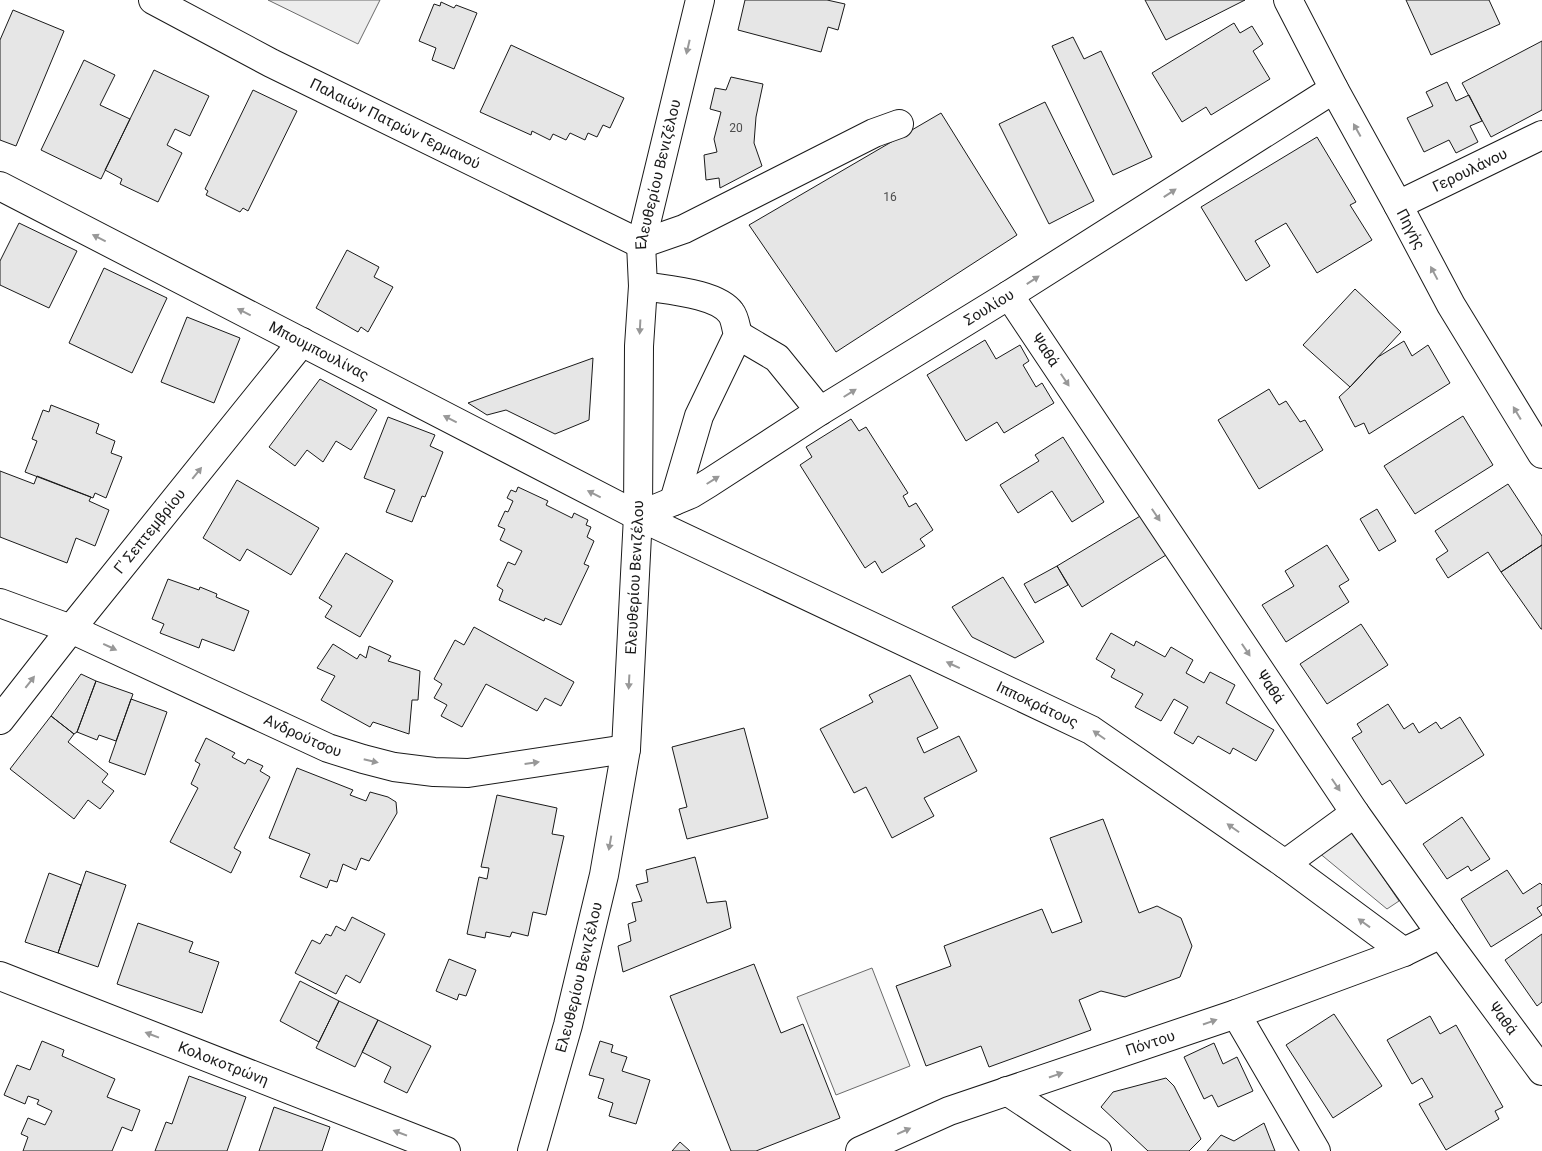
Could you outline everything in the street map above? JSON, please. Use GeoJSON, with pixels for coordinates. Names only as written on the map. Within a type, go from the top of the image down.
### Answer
{"type":"FeatureCollection","features":[{"type":"Feature","properties":{"kind":"street","name":"Παλαιών Πατρών Γερμανού"},"geometry":{"type":"LineString","coordinates":[[153,0],[271,62],[641,244]]}},
{"type":"Feature","properties":{"kind":"street","name":"Ελευθερίου Βενιζέλου"},"geometry":{"type":"LineString","coordinates":[[532,1151],[568,1025],[604,875],[626,749],[638,516],[639,355],[643,286],[641,244],[700,0]]}},
{"type":"Feature","properties":{"kind":"street","name":"Πηγής"},"geometry":{"type":"LineString","coordinates":[[1288,0],[1451,305],[1542,454]]}},
{"type":"Feature","properties":{"kind":"street","name":"Σουλίου"},"geometry":{"type":"LineString","coordinates":[[638,516],[690,494],[708,483],[1009,296],[1334,89]]}},
{"type":"Feature","properties":{"kind":"street"},"geometry":{"type":"LineString","coordinates":[[641,244],[684,229],[874,133],[899,124]]}},
{"type":"Feature","properties":{"kind":"street","name":"Γερουλάνου"},"geometry":{"type":"LineString","coordinates":[[1398,205],[1542,135]]}},
{"type":"Feature","properties":{"kind":"street","name":"Μπουμπουλίνας"},"geometry":{"type":"LineString","coordinates":[[0,186],[638,516]]}},
{"type":"Feature","properties":{"kind":"street"},"geometry":{"type":"LineString","coordinates":[[643,286],[709,298],[722,304],[732,314],[738,335],[699,416],[674,501]]}},
{"type":"Feature","properties":{"kind":"street","name":"Ψαθά"},"geometry":{"type":"LineString","coordinates":[[1009,296],[1355,813],[1542,1072]]}},
{"type":"Feature","properties":{"kind":"street"},"geometry":{"type":"LineString","coordinates":[[738,335],[777,358],[820,412]]}},
{"type":"Feature","properties":{"kind":"street","name":"Γ' Σεπτεμβρίου"},"geometry":{"type":"LineString","coordinates":[[0,720],[302,342]]}},
{"type":"Feature","properties":{"kind":"street","name":"Ιπποκράτους"},"geometry":{"type":"LineString","coordinates":[[638,516],[1091,730],[1285,864],[1404,952]]}},
{"type":"Feature","properties":{"kind":"street","name":"Ανδρούτσου"},"geometry":{"type":"LineString","coordinates":[[0,602],[71,629],[328,748],[363,759],[434,772],[468,773],[626,749]]}},
{"type":"Feature","properties":{"kind":"street"},"geometry":{"type":"LineString","coordinates":[[1285,864],[1355,813]]}},
{"type":"Feature","properties":{"kind":"street","name":"Πόντου"},"geometry":{"type":"LineString","coordinates":[[860,1151],[949,1111],[1236,1014],[1404,952],[1441,934]]}},
{"type":"Feature","properties":{"kind":"street","name":"Κολοκοτρώνη"},"geometry":{"type":"LineString","coordinates":[[0,976],[446,1151]]}},
{"type":"Feature","properties":{"kind":"street"},"geometry":{"type":"LineString","coordinates":[[1236,1014],[1316,1151]]}},
{"type":"Feature","properties":{"kind":"street"},"geometry":{"type":"LineString","coordinates":[[1007,1091],[1098,1151]]}},
{"type":"Feature","properties":{"kind":"shaded area"},"geometry":{"type":"Polygon","coordinates":[[[268,0],[380,0],[358,44],[268,0]]]}},
{"type":"Feature","properties":{"kind":"shaded area"},"geometry":{"type":"Polygon","coordinates":[[[1351,830],[1399,901],[1387,909],[1318,852],[1351,830]]]}},
{"type":"Feature","properties":{"kind":"shaded area"},"geometry":{"type":"Polygon","coordinates":[[[872,968],[910,1066],[836,1095],[797,997],[872,968]]]}},
{"type":"Feature","properties":{"kind":"building"},"geometry":{"type":"Polygon","coordinates":[[[745,0],[827,0],[845,4],[838,30],[828,27],[821,52],[738,30],[745,0]]]}},
{"type":"Feature","properties":{"kind":"building"},"geometry":{"type":"Polygon","coordinates":[[[1145,0],[1245,0],[1166,40],[1145,0]]]}},
{"type":"Feature","properties":{"kind":"building"},"geometry":{"type":"Polygon","coordinates":[[[1406,0],[1489,0],[1500,24],[1431,55],[1406,0]]]}},
{"type":"Feature","properties":{"kind":"building"},"geometry":{"type":"Polygon","coordinates":[[[441,2],[454,8],[456,5],[477,13],[454,69],[432,60],[436,48],[419,41],[434,4],[440,6],[441,2]]]}},
{"type":"Feature","properties":{"kind":"building"},"geometry":{"type":"Polygon","coordinates":[[[13,10],[64,31],[16,146],[0,140],[0,40],[13,10]]]}},
{"type":"Feature","properties":{"kind":"building"},"geometry":{"type":"Polygon","coordinates":[[[1234,23],[1240,33],[1252,26],[1263,44],[1253,51],[1270,79],[1211,115],[1206,107],[1182,122],[1152,73],[1234,23]]]}},
{"type":"Feature","properties":{"kind":"building"},"geometry":{"type":"Polygon","coordinates":[[[1073,37],[1084,59],[1101,51],[1152,157],[1113,175],[1052,46],[1073,37]]]}},
{"type":"Feature","properties":{"kind":"building"},"geometry":{"type":"Polygon","coordinates":[[[1542,41],[1542,110],[1491,137],[1462,83],[1542,41]]]}},
{"type":"Feature","properties":{"kind":"building"},"geometry":{"type":"Polygon","coordinates":[[[511,45],[624,98],[610,128],[603,125],[597,137],[588,133],[585,140],[570,133],[566,140],[553,134],[550,140],[532,131],[531,135],[480,112],[511,45]]]}},
{"type":"Feature","properties":{"kind":"building"},"geometry":{"type":"Polygon","coordinates":[[[84,60],[115,75],[100,105],[130,119],[101,179],[41,150],[84,60]]]}},
{"type":"Feature","properties":{"kind":"building"},"geometry":{"type":"Polygon","coordinates":[[[154,70],[209,96],[190,136],[175,129],[167,145],[182,153],[158,202],[120,184],[122,179],[105,170],[154,70]]]}},
{"type":"Feature","properties":{"kind":"building"},"geometry":{"type":"Polygon","coordinates":[[[731,77],[763,84],[756,117],[754,143],[762,166],[720,188],[719,178],[706,180],[704,155],[717,152],[714,139],[721,112],[710,109],[715,88],[726,90],[731,77]]]}},
{"type":"Feature","properties":{"kind":"building"},"geometry":{"type":"Polygon","coordinates":[[[1447,82],[1456,101],[1469,95],[1482,121],[1470,126],[1478,142],[1456,153],[1449,140],[1424,152],[1407,118],[1433,106],[1426,92],[1447,82]]]}},
{"type":"Feature","properties":{"kind":"building"},"geometry":{"type":"Polygon","coordinates":[[[253,90],[297,111],[248,211],[243,208],[240,212],[206,195],[208,191],[205,189],[253,90]]]}},
{"type":"Feature","properties":{"kind":"building"},"geometry":{"type":"Polygon","coordinates":[[[1045,102],[1094,201],[1049,224],[999,124],[1045,102]]]}},
{"type":"Feature","properties":{"kind":"building"},"geometry":{"type":"Polygon","coordinates":[[[941,113],[1017,235],[836,352],[749,225],[941,113]]]}},
{"type":"Feature","properties":{"kind":"building"},"geometry":{"type":"Polygon","coordinates":[[[1317,137],[1356,202],[1350,205],[1372,240],[1317,273],[1286,223],[1255,241],[1270,266],[1246,281],[1201,207],[1317,137]]]}},
{"type":"Feature","properties":{"kind":"building"},"geometry":{"type":"Polygon","coordinates":[[[19,223],[77,251],[49,308],[0,285],[0,261],[19,223]]]}},
{"type":"Feature","properties":{"kind":"building"},"geometry":{"type":"Polygon","coordinates":[[[347,250],[379,267],[374,277],[393,287],[368,332],[361,327],[358,332],[316,308],[347,250]]]}},
{"type":"Feature","properties":{"kind":"building"},"geometry":{"type":"Polygon","coordinates":[[[104,268],[167,298],[132,373],[69,343],[104,268]]]}},
{"type":"Feature","properties":{"kind":"building"},"geometry":{"type":"Polygon","coordinates":[[[1355,289],[1401,332],[1350,387],[1303,345],[1355,289]]]}},
{"type":"Feature","properties":{"kind":"building"},"geometry":{"type":"Polygon","coordinates":[[[187,317],[240,338],[214,403],[161,382],[187,317]]]}},
{"type":"Feature","properties":{"kind":"building"},"geometry":{"type":"Polygon","coordinates":[[[985,340],[996,359],[1020,345],[1029,361],[1023,365],[1036,387],[1042,383],[1054,403],[1004,433],[997,422],[966,441],[927,375],[985,340]]]}},
{"type":"Feature","properties":{"kind":"building"},"geometry":{"type":"Polygon","coordinates":[[[1404,341],[1412,356],[1428,345],[1450,383],[1369,434],[1364,423],[1355,427],[1339,397],[1378,357],[1404,341]]]}},
{"type":"Feature","properties":{"kind":"building"},"geometry":{"type":"Polygon","coordinates":[[[593,358],[589,420],[555,434],[506,410],[487,415],[468,403],[593,358]]]}},
{"type":"Feature","properties":{"kind":"building"},"geometry":{"type":"Polygon","coordinates":[[[320,379],[377,410],[351,450],[336,441],[323,462],[307,450],[295,466],[269,447],[320,379]]]}},
{"type":"Feature","properties":{"kind":"building"},"geometry":{"type":"Polygon","coordinates":[[[1269,389],[1279,405],[1286,401],[1300,422],[1305,420],[1323,450],[1259,489],[1218,420],[1269,389]]]}},
{"type":"Feature","properties":{"kind":"building"},"geometry":{"type":"Polygon","coordinates":[[[51,405],[99,424],[96,433],[115,441],[111,453],[122,457],[106,498],[95,493],[93,498],[25,472],[37,441],[32,439],[43,410],[49,412],[51,405]]]}},
{"type":"Feature","properties":{"kind":"building"},"geometry":{"type":"Polygon","coordinates":[[[1463,416],[1493,465],[1415,514],[1384,466],[1463,416]]]}},
{"type":"Feature","properties":{"kind":"building"},"geometry":{"type":"Polygon","coordinates":[[[388,417],[435,435],[430,446],[443,452],[425,497],[422,496],[412,522],[386,512],[395,490],[364,478],[388,417]]]}},
{"type":"Feature","properties":{"kind":"building"},"geometry":{"type":"Polygon","coordinates":[[[851,419],[859,431],[866,427],[908,493],[903,496],[909,507],[916,503],[933,530],[920,539],[925,546],[882,573],[875,561],[865,568],[800,465],[812,457],[806,447],[851,419]]]}},
{"type":"Feature","properties":{"kind":"building"},"geometry":{"type":"Polygon","coordinates":[[[1063,437],[1104,502],[1072,522],[1052,491],[1018,513],[1000,485],[1039,461],[1035,455],[1063,437]]]}},
{"type":"Feature","properties":{"kind":"building"},"geometry":{"type":"Polygon","coordinates":[[[0,471],[34,484],[37,476],[91,497],[89,501],[109,510],[95,546],[76,538],[67,563],[0,537],[0,471]]]}},
{"type":"Feature","properties":{"kind":"building"},"geometry":{"type":"Polygon","coordinates":[[[237,480],[319,528],[291,575],[247,549],[240,561],[203,538],[237,480]]]}},
{"type":"Feature","properties":{"kind":"building"},"geometry":{"type":"Polygon","coordinates":[[[1508,484],[1542,536],[1542,545],[1501,572],[1488,552],[1448,578],[1436,559],[1448,551],[1435,531],[1508,484]]]}},
{"type":"Feature","properties":{"kind":"building"},"geometry":{"type":"Polygon","coordinates":[[[518,487],[548,501],[546,505],[572,518],[574,513],[588,520],[586,525],[591,527],[587,537],[594,541],[584,564],[589,566],[561,625],[545,618],[544,621],[499,600],[503,590],[497,586],[508,562],[515,565],[522,551],[500,540],[505,529],[498,526],[505,511],[508,512],[513,501],[507,498],[511,490],[516,492],[518,487]]]}},
{"type":"Feature","properties":{"kind":"building"},"geometry":{"type":"Polygon","coordinates":[[[1377,509],[1396,541],[1379,551],[1360,519],[1377,509]]]}},
{"type":"Feature","properties":{"kind":"building"},"geometry":{"type":"Polygon","coordinates":[[[1142,515],[1166,555],[1082,607],[1057,566],[1142,515]]]}},
{"type":"Feature","properties":{"kind":"building"},"geometry":{"type":"Polygon","coordinates":[[[1327,545],[1349,580],[1339,586],[1349,602],[1286,642],[1262,605],[1294,586],[1285,571],[1327,545]]]}},
{"type":"Feature","properties":{"kind":"building"},"geometry":{"type":"Polygon","coordinates":[[[1542,545],[1542,629],[1541,629],[1501,572],[1542,545]]]}},
{"type":"Feature","properties":{"kind":"building"},"geometry":{"type":"Polygon","coordinates":[[[346,553],[393,581],[360,637],[325,617],[332,606],[319,598],[346,553]]]}},
{"type":"Feature","properties":{"kind":"building"},"geometry":{"type":"Polygon","coordinates":[[[1057,566],[1068,585],[1035,603],[1024,584],[1057,566]]]}},
{"type":"Feature","properties":{"kind":"building"},"geometry":{"type":"Polygon","coordinates":[[[1003,577],[1044,642],[1015,658],[972,637],[952,607],[1003,577]]]}},
{"type":"Feature","properties":{"kind":"building"},"geometry":{"type":"Polygon","coordinates":[[[168,579],[199,590],[200,587],[217,594],[216,597],[249,611],[234,651],[202,639],[199,648],[160,633],[164,624],[152,619],[168,579]]]}},
{"type":"Feature","properties":{"kind":"building"},"geometry":{"type":"Polygon","coordinates":[[[1361,624],[1388,665],[1327,704],[1300,664],[1361,624]]]}},
{"type":"Feature","properties":{"kind":"building"},"geometry":{"type":"Polygon","coordinates":[[[474,627],[574,682],[561,706],[545,698],[537,711],[486,684],[462,727],[441,716],[447,705],[434,698],[442,684],[434,679],[455,640],[464,645],[474,627]]]}},
{"type":"Feature","properties":{"kind":"building"},"geometry":{"type":"Polygon","coordinates":[[[1111,633],[1134,646],[1136,641],[1165,657],[1171,647],[1193,660],[1186,673],[1204,683],[1210,672],[1235,685],[1226,703],[1274,730],[1256,761],[1233,748],[1230,754],[1198,736],[1193,744],[1174,733],[1188,707],[1174,699],[1161,721],[1135,707],[1143,694],[1111,677],[1115,670],[1096,659],[1111,633]]]}},
{"type":"Feature","properties":{"kind":"building"},"geometry":{"type":"Polygon","coordinates":[[[333,644],[357,659],[360,654],[366,658],[369,646],[391,656],[388,661],[420,671],[418,700],[412,700],[409,734],[373,722],[370,727],[321,700],[335,676],[317,668],[333,644]]]}},
{"type":"Feature","properties":{"kind":"building"},"geometry":{"type":"Polygon","coordinates":[[[81,674],[96,681],[77,732],[74,734],[51,716],[81,674]]]}},
{"type":"Feature","properties":{"kind":"building"},"geometry":{"type":"Polygon","coordinates":[[[910,675],[938,728],[917,738],[924,753],[959,736],[977,771],[924,798],[934,816],[892,838],[866,787],[854,793],[820,729],[873,702],[869,695],[910,675]]]}},
{"type":"Feature","properties":{"kind":"building"},"geometry":{"type":"Polygon","coordinates":[[[96,681],[133,694],[116,741],[99,735],[97,740],[77,732],[96,681]]]}},
{"type":"Feature","properties":{"kind":"building"},"geometry":{"type":"Polygon","coordinates":[[[131,699],[167,712],[145,775],[109,762],[131,699]]]}},
{"type":"Feature","properties":{"kind":"building"},"geometry":{"type":"Polygon","coordinates":[[[1388,704],[1404,729],[1413,723],[1419,733],[1436,722],[1441,729],[1460,717],[1484,755],[1406,804],[1390,780],[1382,785],[1352,738],[1362,732],[1357,724],[1388,704]]]}},
{"type":"Feature","properties":{"kind":"building"},"geometry":{"type":"Polygon","coordinates":[[[51,716],[74,734],[68,742],[108,774],[102,782],[114,791],[100,809],[88,800],[74,819],[10,769],[51,716]]]}},
{"type":"Feature","properties":{"kind":"building"},"geometry":{"type":"Polygon","coordinates":[[[744,728],[768,818],[687,839],[679,809],[687,807],[672,747],[744,728]]]}},
{"type":"Feature","properties":{"kind":"building"},"geometry":{"type":"Polygon","coordinates":[[[206,738],[235,753],[232,757],[245,764],[248,759],[263,766],[260,771],[270,777],[234,848],[241,852],[231,873],[170,842],[198,788],[191,784],[200,764],[195,761],[206,738]]]}},
{"type":"Feature","properties":{"kind":"building"},"geometry":{"type":"Polygon","coordinates":[[[297,768],[353,790],[350,795],[366,801],[370,792],[388,797],[396,802],[397,813],[369,861],[361,858],[356,870],[343,864],[337,882],[330,880],[327,888],[300,877],[310,854],[269,838],[297,768]]]}},
{"type":"Feature","properties":{"kind":"building"},"geometry":{"type":"Polygon","coordinates":[[[497,795],[557,808],[552,834],[564,836],[546,915],[533,912],[528,936],[512,932],[510,937],[486,932],[485,938],[467,934],[479,877],[487,879],[489,868],[481,867],[497,795]]]}},
{"type":"Feature","properties":{"kind":"building"},"geometry":{"type":"Polygon","coordinates":[[[1462,817],[1490,859],[1471,871],[1468,866],[1447,879],[1423,844],[1462,817]]]}},
{"type":"Feature","properties":{"kind":"building"},"geometry":{"type":"Polygon","coordinates":[[[1103,819],[1139,913],[1157,906],[1181,918],[1192,946],[1180,977],[1125,997],[1101,991],[1079,1000],[1091,1030],[989,1067],[981,1046],[926,1066],[896,986],[951,966],[944,946],[1042,909],[1052,933],[1082,922],[1050,838],[1103,819]]]}},
{"type":"Feature","properties":{"kind":"building"},"geometry":{"type":"Polygon","coordinates":[[[695,857],[707,903],[726,901],[731,928],[623,972],[618,946],[631,941],[628,924],[636,921],[632,903],[642,901],[636,885],[648,882],[646,870],[695,857]]]}},
{"type":"Feature","properties":{"kind":"building"},"geometry":{"type":"Polygon","coordinates":[[[1507,870],[1523,894],[1540,883],[1542,885],[1542,905],[1537,908],[1542,915],[1491,947],[1461,899],[1507,870]]]}},
{"type":"Feature","properties":{"kind":"building"},"geometry":{"type":"Polygon","coordinates":[[[86,871],[126,885],[98,967],[58,953],[86,871]]]}},
{"type":"Feature","properties":{"kind":"building"},"geometry":{"type":"Polygon","coordinates":[[[49,873],[81,885],[58,953],[25,942],[49,873]]]}},
{"type":"Feature","properties":{"kind":"building"},"geometry":{"type":"Polygon","coordinates":[[[352,917],[385,934],[360,983],[346,975],[336,994],[295,973],[312,940],[320,944],[326,934],[331,936],[336,926],[345,931],[352,917]]]}},
{"type":"Feature","properties":{"kind":"building"},"geometry":{"type":"Polygon","coordinates":[[[138,923],[193,942],[189,952],[219,962],[202,1013],[117,984],[138,923]]]}},
{"type":"Feature","properties":{"kind":"building"},"geometry":{"type":"Polygon","coordinates":[[[1542,934],[1542,1002],[1537,1006],[1505,960],[1542,934]]]}},
{"type":"Feature","properties":{"kind":"building"},"geometry":{"type":"Polygon","coordinates":[[[449,959],[476,970],[466,996],[459,994],[457,1000],[436,991],[449,959]]]}},
{"type":"Feature","properties":{"kind":"building"},"geometry":{"type":"Polygon","coordinates":[[[754,964],[781,1033],[803,1024],[840,1118],[756,1151],[731,1151],[670,996],[754,964]]]}},
{"type":"Feature","properties":{"kind":"building"},"geometry":{"type":"Polygon","coordinates":[[[300,981],[339,1001],[319,1042],[280,1021],[300,981]]]}},
{"type":"Feature","properties":{"kind":"building"},"geometry":{"type":"Polygon","coordinates":[[[339,1001],[378,1020],[355,1067],[316,1048],[339,1001]]]}},
{"type":"Feature","properties":{"kind":"building"},"geometry":{"type":"Polygon","coordinates":[[[1334,1014],[1382,1086],[1333,1118],[1286,1045],[1334,1014]]]}},
{"type":"Feature","properties":{"kind":"building"},"geometry":{"type":"Polygon","coordinates":[[[1430,1016],[1440,1034],[1456,1025],[1503,1107],[1495,1111],[1499,1119],[1446,1150],[1419,1104],[1433,1097],[1422,1078],[1412,1084],[1387,1040],[1430,1016]]]}},
{"type":"Feature","properties":{"kind":"building"},"geometry":{"type":"Polygon","coordinates":[[[378,1020],[431,1046],[407,1093],[384,1082],[391,1067],[362,1052],[378,1020]]]}},
{"type":"Feature","properties":{"kind":"building"},"geometry":{"type":"Polygon","coordinates":[[[42,1041],[64,1050],[62,1056],[115,1079],[107,1097],[140,1110],[132,1131],[122,1127],[112,1151],[23,1151],[28,1137],[21,1134],[28,1118],[45,1125],[52,1111],[37,1104],[39,1100],[28,1096],[25,1104],[4,1095],[17,1065],[30,1070],[42,1041]]]}},
{"type":"Feature","properties":{"kind":"building"},"geometry":{"type":"Polygon","coordinates":[[[600,1041],[613,1045],[611,1052],[627,1057],[622,1071],[650,1080],[636,1124],[609,1116],[613,1103],[598,1098],[604,1079],[589,1075],[600,1041]]]}},
{"type":"Feature","properties":{"kind":"building"},"geometry":{"type":"Polygon","coordinates":[[[1214,1043],[1223,1064],[1237,1057],[1253,1091],[1218,1107],[1212,1095],[1204,1099],[1184,1057],[1214,1043]]]}},
{"type":"Feature","properties":{"kind":"building"},"geometry":{"type":"Polygon","coordinates":[[[189,1076],[246,1097],[227,1151],[155,1151],[166,1122],[172,1124],[189,1076]]]}},
{"type":"Feature","properties":{"kind":"building"},"geometry":{"type":"Polygon","coordinates":[[[1166,1078],[1174,1086],[1201,1139],[1189,1151],[1148,1151],[1101,1107],[1113,1092],[1166,1078]]]}},
{"type":"Feature","properties":{"kind":"building"},"geometry":{"type":"Polygon","coordinates":[[[274,1107],[330,1127],[322,1151],[259,1151],[274,1107]]]}},
{"type":"Feature","properties":{"kind":"building"},"geometry":{"type":"Polygon","coordinates":[[[1264,1123],[1275,1151],[1207,1151],[1221,1135],[1234,1141],[1264,1123]]]}},
{"type":"Feature","properties":{"kind":"building"},"geometry":{"type":"Polygon","coordinates":[[[680,1142],[690,1151],[672,1151],[680,1142]]]}}]}
